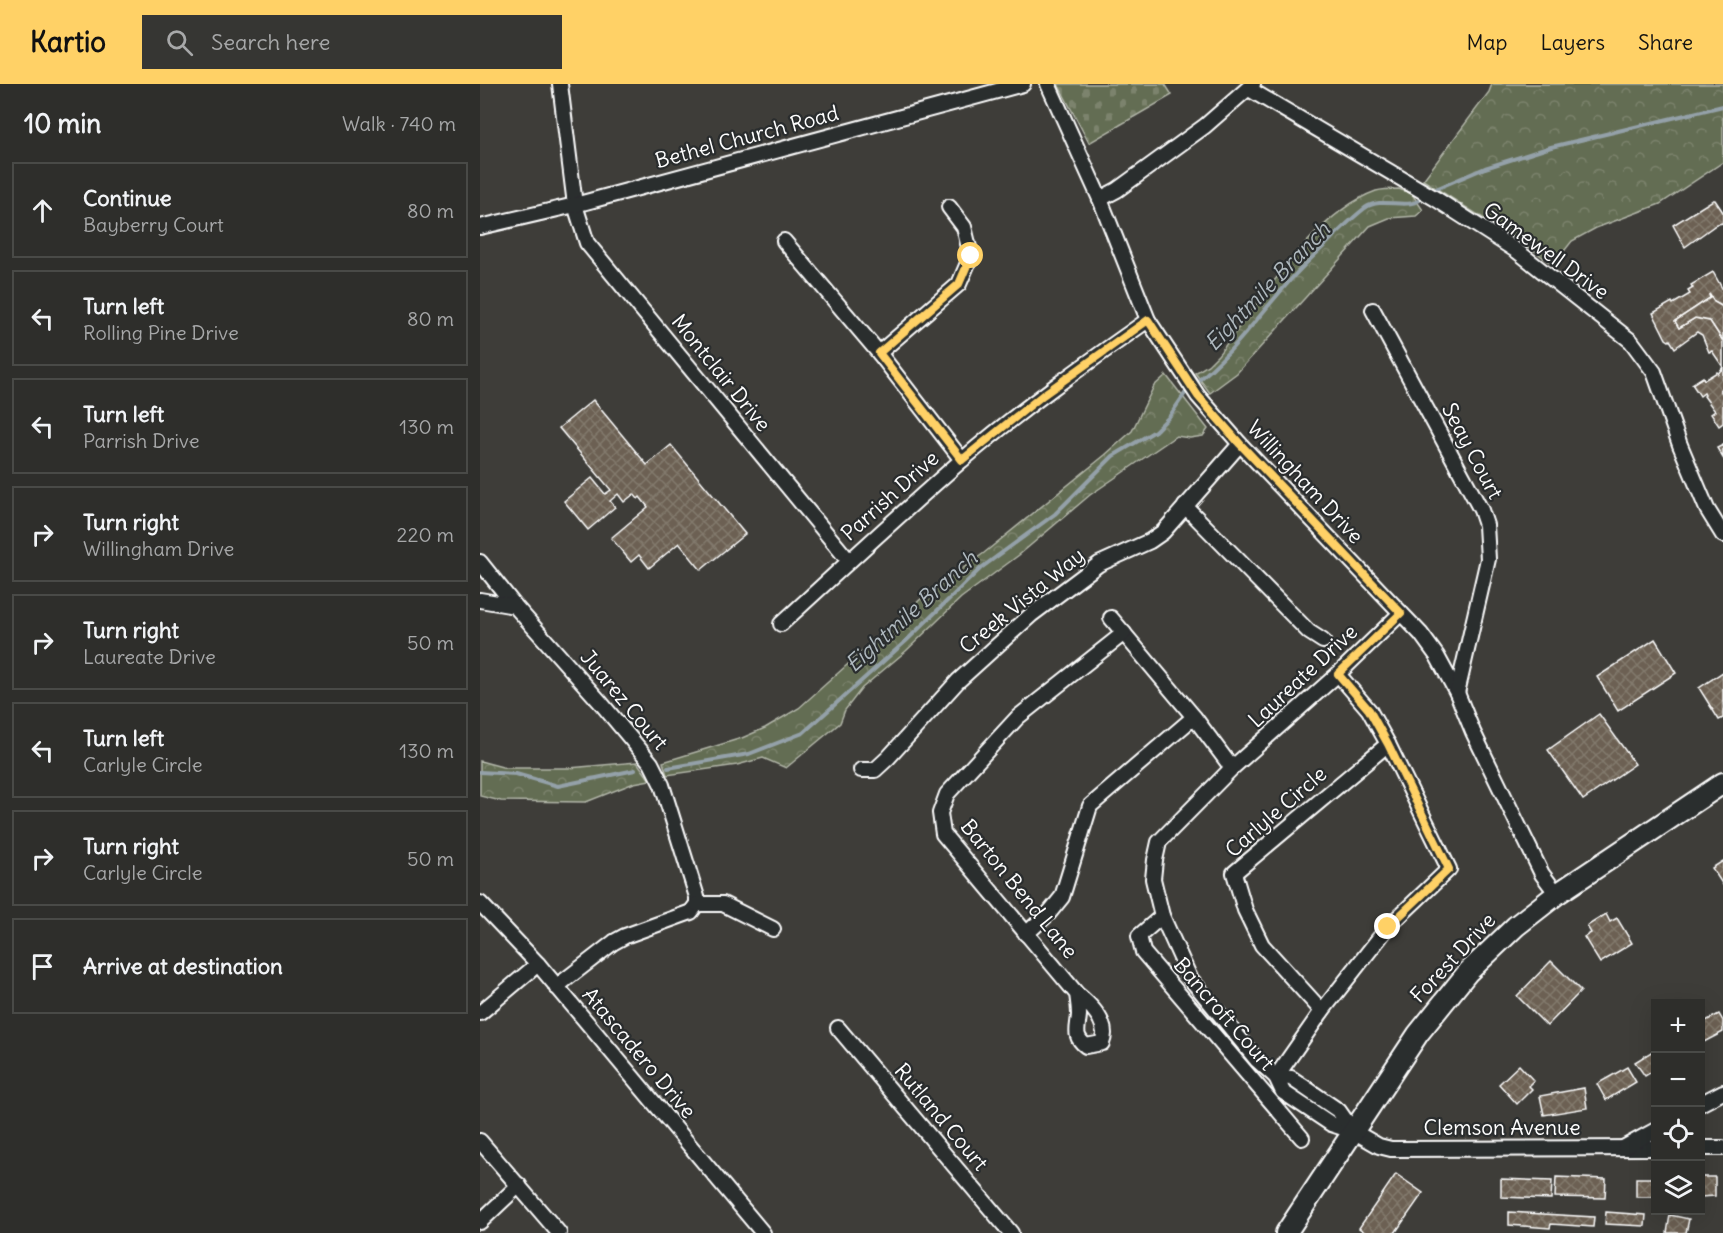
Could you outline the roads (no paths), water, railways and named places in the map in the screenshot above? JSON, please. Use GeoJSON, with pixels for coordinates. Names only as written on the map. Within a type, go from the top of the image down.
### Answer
{"type":"FeatureCollection","features":[{"type":"Feature","properties":{"kind":"main road","name":"Forest Drive"},"geometry":{"type":"LineString","coordinates":[[1286,1233],[1418,1034],[1468,972],[1516,926],[1557,894],[1723,783]]}},
{"type":"Feature","properties":{"kind":"street","name":"Montclair Drive"},"geometry":{"type":"LineString","coordinates":[[560,84],[574,205],[587,243],[849,561]]}},
{"type":"Feature","properties":{"kind":"street","name":"Bethel Church Road"},"geometry":{"type":"LineString","coordinates":[[480,227],[574,205],[1023,84]]}},
{"type":"Feature","properties":{"kind":"street","name":"Willingham Drive"},"geometry":{"type":"LineString","coordinates":[[1047,84],[1100,199],[1148,320],[1183,376],[1240,444],[1421,633],[1437,656],[1457,693],[1473,732],[1542,874],[1557,894]]}},
{"type":"Feature","properties":{"kind":"street"},"geometry":{"type":"LineString","coordinates":[[1100,199],[1117,190],[1205,126],[1251,86]]}},
{"type":"Feature","properties":{"kind":"street","name":"Gamewell Drive"},"geometry":{"type":"LineString","coordinates":[[1251,86],[1436,199],[1516,251],[1631,341],[1654,372],[1680,445],[1707,509],[1723,535]]}},
{"type":"Feature","properties":{"kind":"street"},"geometry":{"type":"LineString","coordinates":[[879,353],[959,284],[971,256],[964,227],[949,207]]}},
{"type":"Feature","properties":{"kind":"street"},"geometry":{"type":"LineString","coordinates":[[784,242],[879,353],[962,460]]}},
{"type":"Feature","properties":{"kind":"street","name":"Seay Court"},"geometry":{"type":"LineString","coordinates":[[1373,310],[1481,510],[1486,525],[1488,560],[1457,693]]}},
{"type":"Feature","properties":{"kind":"street","name":"Parrish Drive"},"geometry":{"type":"LineString","coordinates":[[782,624],[962,460],[1043,395],[1148,320]]}},
{"type":"Feature","properties":{"kind":"street","name":"Creek Vista Way"},"geometry":{"type":"LineString","coordinates":[[861,770],[875,770],[882,764],[958,681],[1031,615],[1099,564],[1150,541],[1162,532],[1240,444]]}},
{"type":"Feature","properties":{"kind":"street"},"geometry":{"type":"LineString","coordinates":[[1185,506],[1309,632],[1323,641]]}},
{"type":"Feature","properties":{"kind":"street","name":"Juarez Court"},"geometry":{"type":"LineString","coordinates":[[480,562],[515,606],[646,756],[655,770],[669,808],[697,904]]}},
{"type":"Feature","properties":{"kind":"street"},"geometry":{"type":"LineString","coordinates":[[480,600],[515,606]]}},
{"type":"Feature","properties":{"kind":"street","name":"Laureate Drive"},"geometry":{"type":"LineString","coordinates":[[1353,1131],[1339,1110],[1291,1078],[1276,1077],[1257,1060],[1190,978],[1162,916],[1153,879],[1159,842],[1232,768],[1338,674],[1401,613]]}},
{"type":"Feature","properties":{"kind":"street"},"geometry":{"type":"LineString","coordinates":[[1111,618],[1194,717],[1232,768]]}},
{"type":"Feature","properties":{"kind":"street","name":"Barton Bend Lane"},"geometry":{"type":"LineString","coordinates":[[1077,994],[943,834],[940,813],[947,794],[1018,717],[1125,633]]}},
{"type":"Feature","properties":{"kind":"street"},"geometry":{"type":"LineString","coordinates":[[1276,1077],[1322,1011],[1388,927],[1449,869],[1369,710],[1338,674]]}},
{"type":"Feature","properties":{"kind":"street"},"geometry":{"type":"LineString","coordinates":[[1026,934],[1049,913],[1062,897],[1090,806],[1194,717]]}},
{"type":"Feature","properties":{"kind":"street","name":"Carlyle Circle"},"geometry":{"type":"LineString","coordinates":[[1322,1011],[1262,945],[1245,910],[1234,873],[1388,744]]}},
{"type":"Feature","properties":{"kind":"street","name":"Atascadero Drive"},"geometry":{"type":"LineString","coordinates":[[480,903],[538,964],[763,1233]]}},
{"type":"Feature","properties":{"kind":"street"},"geometry":{"type":"LineString","coordinates":[[556,987],[614,942],[691,912],[697,904],[723,904],[773,929]]}},
{"type":"Feature","properties":{"kind":"street","name":"Bancroft Court"},"geometry":{"type":"LineString","coordinates":[[1162,916],[1139,936],[1143,952],[1302,1138]]}},
{"type":"Feature","properties":{"kind":"street"},"geometry":{"type":"LineString","coordinates":[[480,1013],[538,964]]}},
{"type":"Feature","properties":{"kind":"street","name":"Rutland Court"},"geometry":{"type":"LineString","coordinates":[[838,1028],[1011,1233]]}},
{"type":"Feature","properties":{"kind":"street"},"geometry":{"type":"LineString","coordinates":[[1705,1102],[1723,1092]]}},
{"type":"Feature","properties":{"kind":"street","name":"Clemson Avenue"},"geometry":{"type":"LineString","coordinates":[[1353,1131],[1379,1146],[1391,1149],[1651,1148]]}},
{"type":"Feature","properties":{"kind":"street"},"geometry":{"type":"LineString","coordinates":[[1623,1148],[1651,1133]]}},
{"type":"Feature","properties":{"kind":"street"},"geometry":{"type":"LineString","coordinates":[[480,1141],[559,1233]]}},
{"type":"Feature","properties":{"kind":"street"},"geometry":{"type":"LineString","coordinates":[[1705,1148],[1723,1148]]}},
{"type":"Feature","properties":{"kind":"street"},"geometry":{"type":"LineString","coordinates":[[480,1222],[519,1185]]}},
{"type":"Feature","properties":{"kind":"waterway","name":"Eightmile Branch"},"geometry":{"type":"LineString","coordinates":[[1431,191],[1485,168],[1551,147],[1723,106]]}},
{"type":"Feature","properties":{"kind":"waterway","name":"Eightmile Branch"},"geometry":{"type":"LineString","coordinates":[[1194,384],[1231,349],[1292,278],[1360,212],[1372,204],[1412,203],[1425,196]]}},
{"type":"Feature","properties":{"kind":"waterway","name":"Eightmile Branch"},"geometry":{"type":"LineString","coordinates":[[668,768],[749,754],[803,733],[906,641],[981,568],[1055,514],[1113,456],[1155,431],[1169,417],[1188,389]]}},
{"type":"Feature","properties":{"kind":"waterway","name":"Eightmile Branch"},"geometry":{"type":"LineString","coordinates":[[480,772],[516,774],[558,786],[635,770]]}}]}
